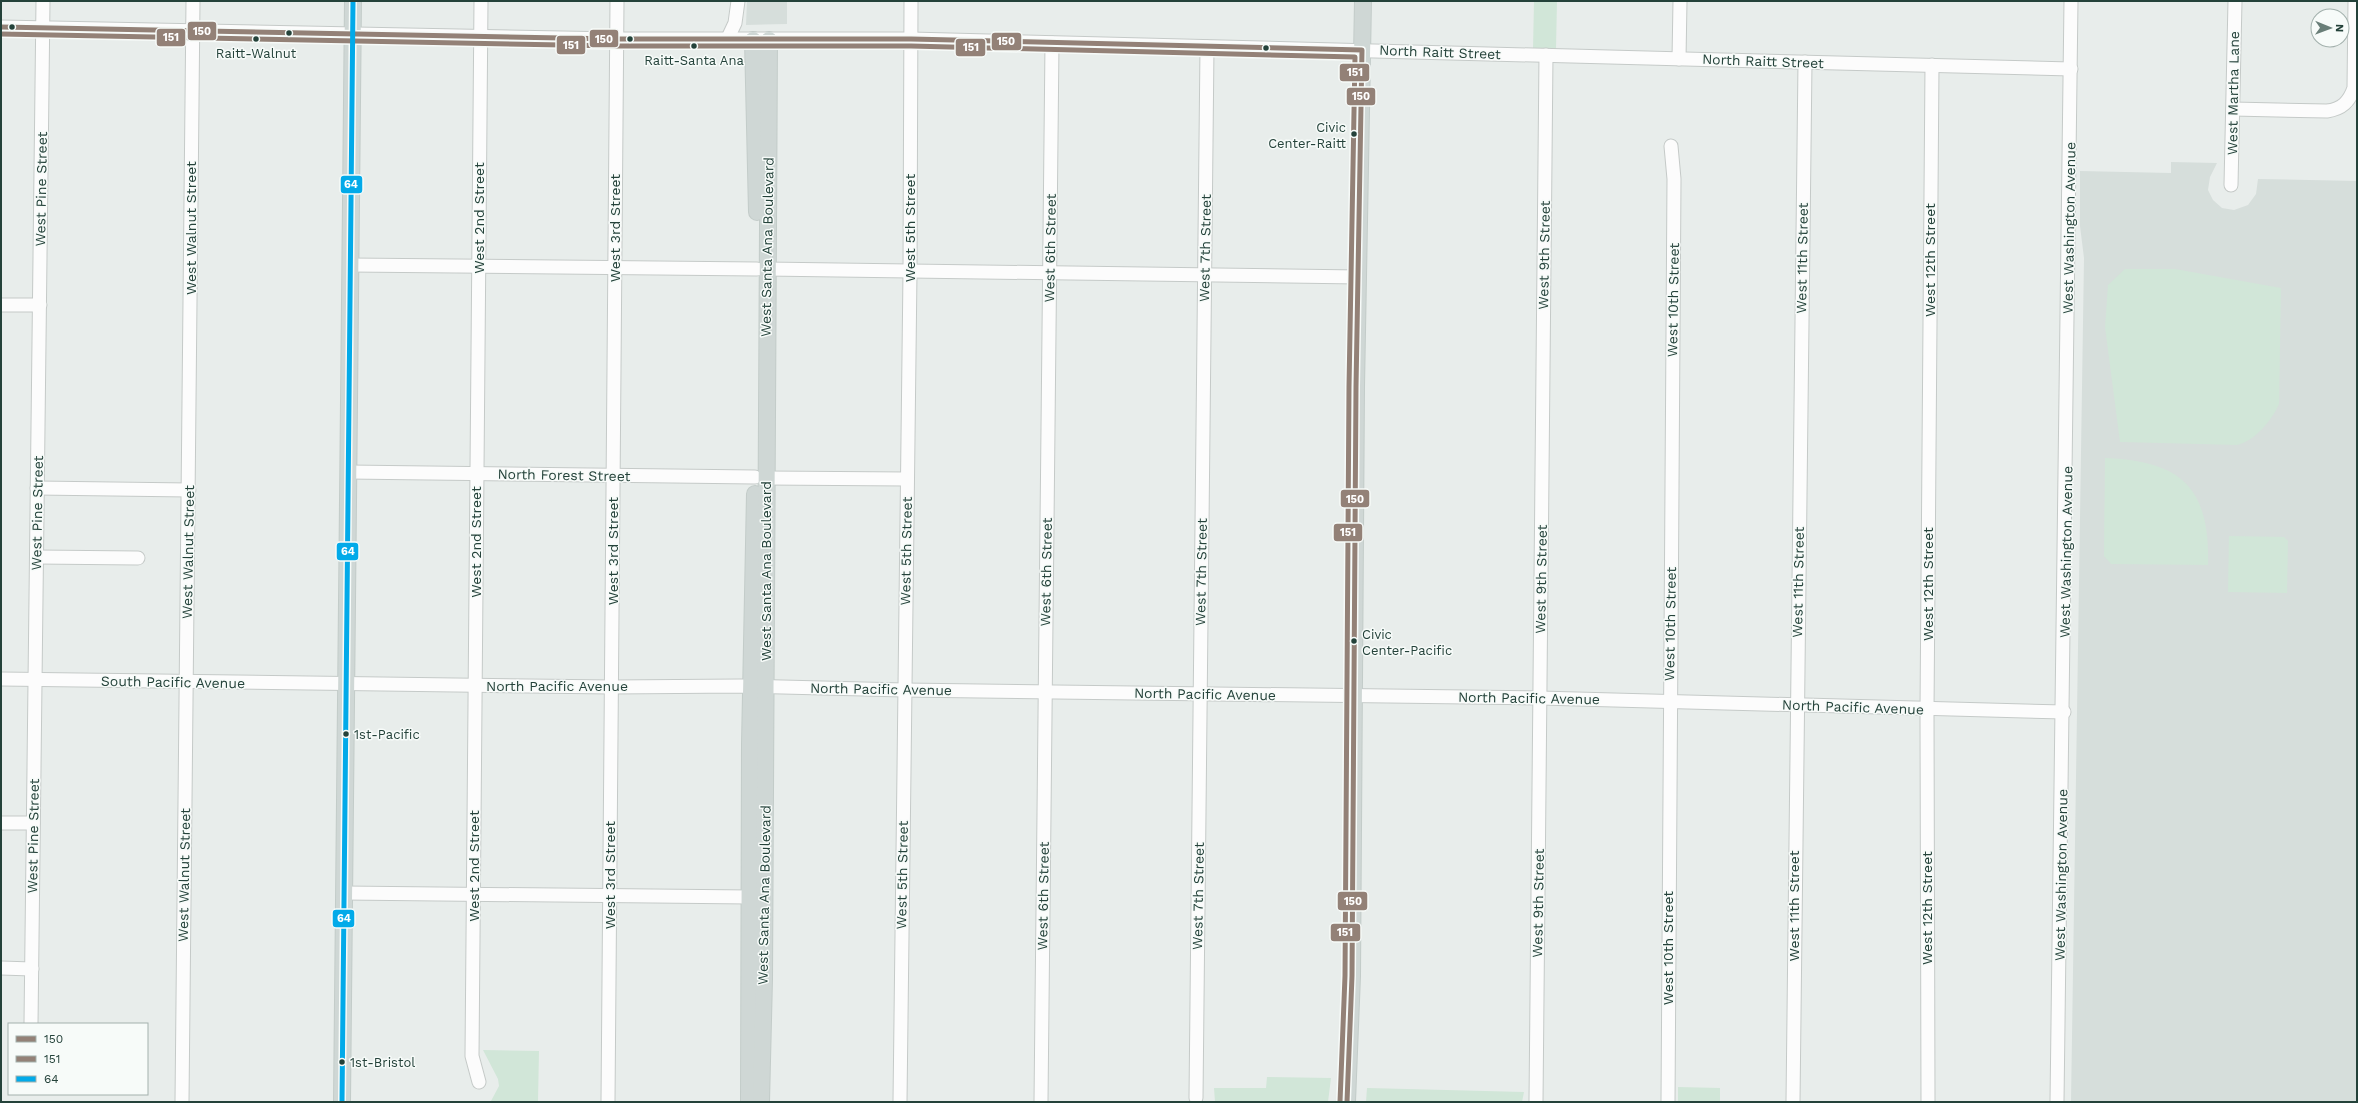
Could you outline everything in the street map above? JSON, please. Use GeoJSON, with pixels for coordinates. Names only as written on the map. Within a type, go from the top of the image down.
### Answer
{"type":"FeatureCollection","features":[{"type":"Feature","properties":{"kind":"main road"},"geometry":{"type":"LineString","coordinates":[[342,1102],[353,1]]}},
{"type":"Feature","properties":{"kind":"main road"},"geometry":{"type":"LineString","coordinates":[[1347,1102],[1352,976],[1362,1]]}},
{"type":"Feature","properties":{"kind":"main road","name":"West Santa Ana Boulevard"},"geometry":{"type":"LineString","coordinates":[[749,1102],[750,897],[758,686],[762,269],[761,40]]}},
{"type":"Feature","properties":{"kind":"main road","name":"West Santa Ana Boulevard"},"geometry":{"type":"LineString","coordinates":[[758,686],[764,979],[761,1102]]}},
{"type":"Feature","properties":{"kind":"street","name":"West Pine Street"},"geometry":{"type":"LineString","coordinates":[[31,1023],[43,1]]}},
{"type":"Feature","properties":{"kind":"street","name":"West Walnut Street"},"geometry":{"type":"LineString","coordinates":[[182,1102],[193,1]]}},
{"type":"Feature","properties":{"kind":"street","name":"West 2nd Street"},"geometry":{"type":"LineString","coordinates":[[479,1082],[472,1056],[481,1]]}},
{"type":"Feature","properties":{"kind":"street","name":"West 3rd Street"},"geometry":{"type":"LineString","coordinates":[[608,1102],[617,1]]}},
{"type":"Feature","properties":{"kind":"street"},"geometry":{"type":"LineString","coordinates":[[727,40],[735,23],[738,1]]}},
{"type":"Feature","properties":{"kind":"street","name":"West 5th Street"},"geometry":{"type":"LineString","coordinates":[[900,1102],[910,272],[911,1]]}},
{"type":"Feature","properties":{"kind":"street"},"geometry":{"type":"LineString","coordinates":[[1679,59],[1680,1]]}},
{"type":"Feature","properties":{"kind":"street","name":"West Washington Avenue"},"geometry":{"type":"LineString","coordinates":[[2058,1102],[2072,1]]}},
{"type":"Feature","properties":{"kind":"street","name":"West Martha Lane"},"geometry":{"type":"LineString","coordinates":[[2231,185],[2235,1]]}},
{"type":"Feature","properties":{"kind":"street"},"geometry":{"type":"LineString","coordinates":[[2233,109],[2338,110],[2350,99],[2354,88],[2355,1]]}},
{"type":"Feature","properties":{"kind":"street","name":"North Raitt Street"},"geometry":{"type":"LineString","coordinates":[[1,27],[481,35],[617,39],[911,39],[2071,69]]}},
{"type":"Feature","properties":{"kind":"street","name":"West 6th Street"},"geometry":{"type":"LineString","coordinates":[[1041,1102],[1052,43]]}},
{"type":"Feature","properties":{"kind":"street","name":"West 7th Street"},"geometry":{"type":"LineString","coordinates":[[1196,1098],[1207,47]]}},
{"type":"Feature","properties":{"kind":"street","name":"West 9th Street"},"geometry":{"type":"LineString","coordinates":[[1536,1102],[1546,55]]}},
{"type":"Feature","properties":{"kind":"street","name":"West 11th Street"},"geometry":{"type":"LineString","coordinates":[[1793,1102],[1796,705],[1805,62]]}},
{"type":"Feature","properties":{"kind":"street","name":"West 12th Street"},"geometry":{"type":"LineString","coordinates":[[1928,1102],[1927,710],[1932,65]]}},
{"type":"Feature","properties":{"kind":"street","name":"West 10th Street"},"geometry":{"type":"LineString","coordinates":[[1668,1102],[1669,701],[1674,178],[1671,146]]}},
{"type":"Feature","properties":{"kind":"street"},"geometry":{"type":"LineString","coordinates":[[350,265],[1359,277]]}},
{"type":"Feature","properties":{"kind":"street"},"geometry":{"type":"LineString","coordinates":[[1,305],[40,305]]}},
{"type":"Feature","properties":{"kind":"street","name":"North Forest Street"},"geometry":{"type":"LineString","coordinates":[[348,472],[907,479]]}},
{"type":"Feature","properties":{"kind":"street"},"geometry":{"type":"LineString","coordinates":[[37,488],[189,490]]}},
{"type":"Feature","properties":{"kind":"street"},"geometry":{"type":"LineString","coordinates":[[37,557],[138,558]]}},
{"type":"Feature","properties":{"kind":"street","name":"South Pacific Avenue"},"geometry":{"type":"LineString","coordinates":[[1,679],[346,684]]}},
{"type":"Feature","properties":{"kind":"street","name":"North Pacific Avenue"},"geometry":{"type":"LineString","coordinates":[[346,684],[612,687],[758,686],[904,690],[1540,698],[1927,710],[2064,712]]}},
{"type":"Feature","properties":{"kind":"street"},"geometry":{"type":"LineString","coordinates":[[1,823],[34,824]]}},
{"type":"Feature","properties":{"kind":"street"},"geometry":{"type":"LineString","coordinates":[[344,894],[750,897]]}},
{"type":"Feature","properties":{"kind":"street"},"geometry":{"type":"LineString","coordinates":[[1,968],[32,968]]}},
{"type":"Feature","properties":{"kind":"shaded area"},"geometry":{"type":"Polygon","coordinates":[[[747,1],[787,1],[787,24],[746,25],[747,1]]]}},
{"type":"Feature","properties":{"kind":"shaded area"},"geometry":{"type":"Polygon","coordinates":[[[2171,162],[2217,163],[2210,177],[2208,190],[2213,200],[2222,208],[2234,210],[2248,205],[2256,194],[2258,179],[2357,181],[2357,1102],[2071,1102],[2084,258],[2080,226],[2080,171],[2171,173],[2171,162]]]}},
{"type":"Feature","properties":{"kind":"green space"},"geometry":{"type":"Polygon","coordinates":[[[1534,1],[1557,1],[1556,49],[1533,49],[1534,1]]]}},
{"type":"Feature","properties":{"kind":"green space"},"geometry":{"type":"Polygon","coordinates":[[[2125,269],[2175,269],[2281,288],[2279,404],[2272,417],[2262,429],[2250,439],[2237,445],[2120,442],[2105,327],[2108,285],[2125,269]]]}},
{"type":"Feature","properties":{"kind":"green space"},"geometry":{"type":"Polygon","coordinates":[[[2105,458],[2131,460],[2153,465],[2172,473],[2186,483],[2196,498],[2203,516],[2207,538],[2208,565],[2111,564],[2104,556],[2105,458]]]}},
{"type":"Feature","properties":{"kind":"green space"},"geometry":{"type":"Polygon","coordinates":[[[2229,536],[2284,537],[2288,541],[2287,593],[2228,592],[2229,536]]]}},
{"type":"Feature","properties":{"kind":"green space"},"geometry":{"type":"Polygon","coordinates":[[[483,1050],[539,1051],[538,1101],[491,1101],[499,1086],[498,1079],[483,1050]]]}},
{"type":"Feature","properties":{"kind":"green space"},"geometry":{"type":"Polygon","coordinates":[[[1267,1077],[1331,1078],[1328,1102],[1215,1102],[1214,1088],[1266,1088],[1267,1077]]]}},
{"type":"Feature","properties":{"kind":"green space"},"geometry":{"type":"Polygon","coordinates":[[[1678,1087],[1720,1088],[1720,1102],[1678,1102],[1678,1087]]]}},
{"type":"Feature","properties":{"kind":"green space"},"geometry":{"type":"Polygon","coordinates":[[[1367,1088],[1524,1092],[1522,1102],[1366,1102],[1367,1088]]]}},
{"type":"Feature","properties":{"kind":"transit line","name":"64"},"geometry":{"type":"LineString","coordinates":[[342,1102],[353,1]]}},
{"type":"Feature","properties":{"kind":"transit line","name":"150"},"geometry":{"type":"LineString","coordinates":[[1,27],[617,39],[911,39],[1362,50],[1356,387],[1352,976],[1347,1102]]}},
{"type":"Feature","properties":{"kind":"transit line","name":"151"},"geometry":{"type":"LineString","coordinates":[[1,34],[617,46],[911,46],[1355,57],[1349,387],[1345,976],[1340,1102]]}},
{"type":"Feature","properties":{"kind":"place","name":"Raitt-Walnut"},"geometry":{"type":"Point","coordinates":[256,39]}},
{"type":"Feature","properties":{"kind":"place","name":"Raitt-Santa Ana"},"geometry":{"type":"Point","coordinates":[694,46]}},
{"type":"Feature","properties":{"kind":"place","name":"Civic Center-Raitt"},"geometry":{"type":"Point","coordinates":[1354,134]}},
{"type":"Feature","properties":{"kind":"place","name":"Civic Center-Pacific"},"geometry":{"type":"Point","coordinates":[1354,641]}},
{"type":"Feature","properties":{"kind":"place","name":"1st-Pacific"},"geometry":{"type":"Point","coordinates":[346,734]}},
{"type":"Feature","properties":{"kind":"place","name":"1st-Bristol"},"geometry":{"type":"Point","coordinates":[342,1062]}}]}
